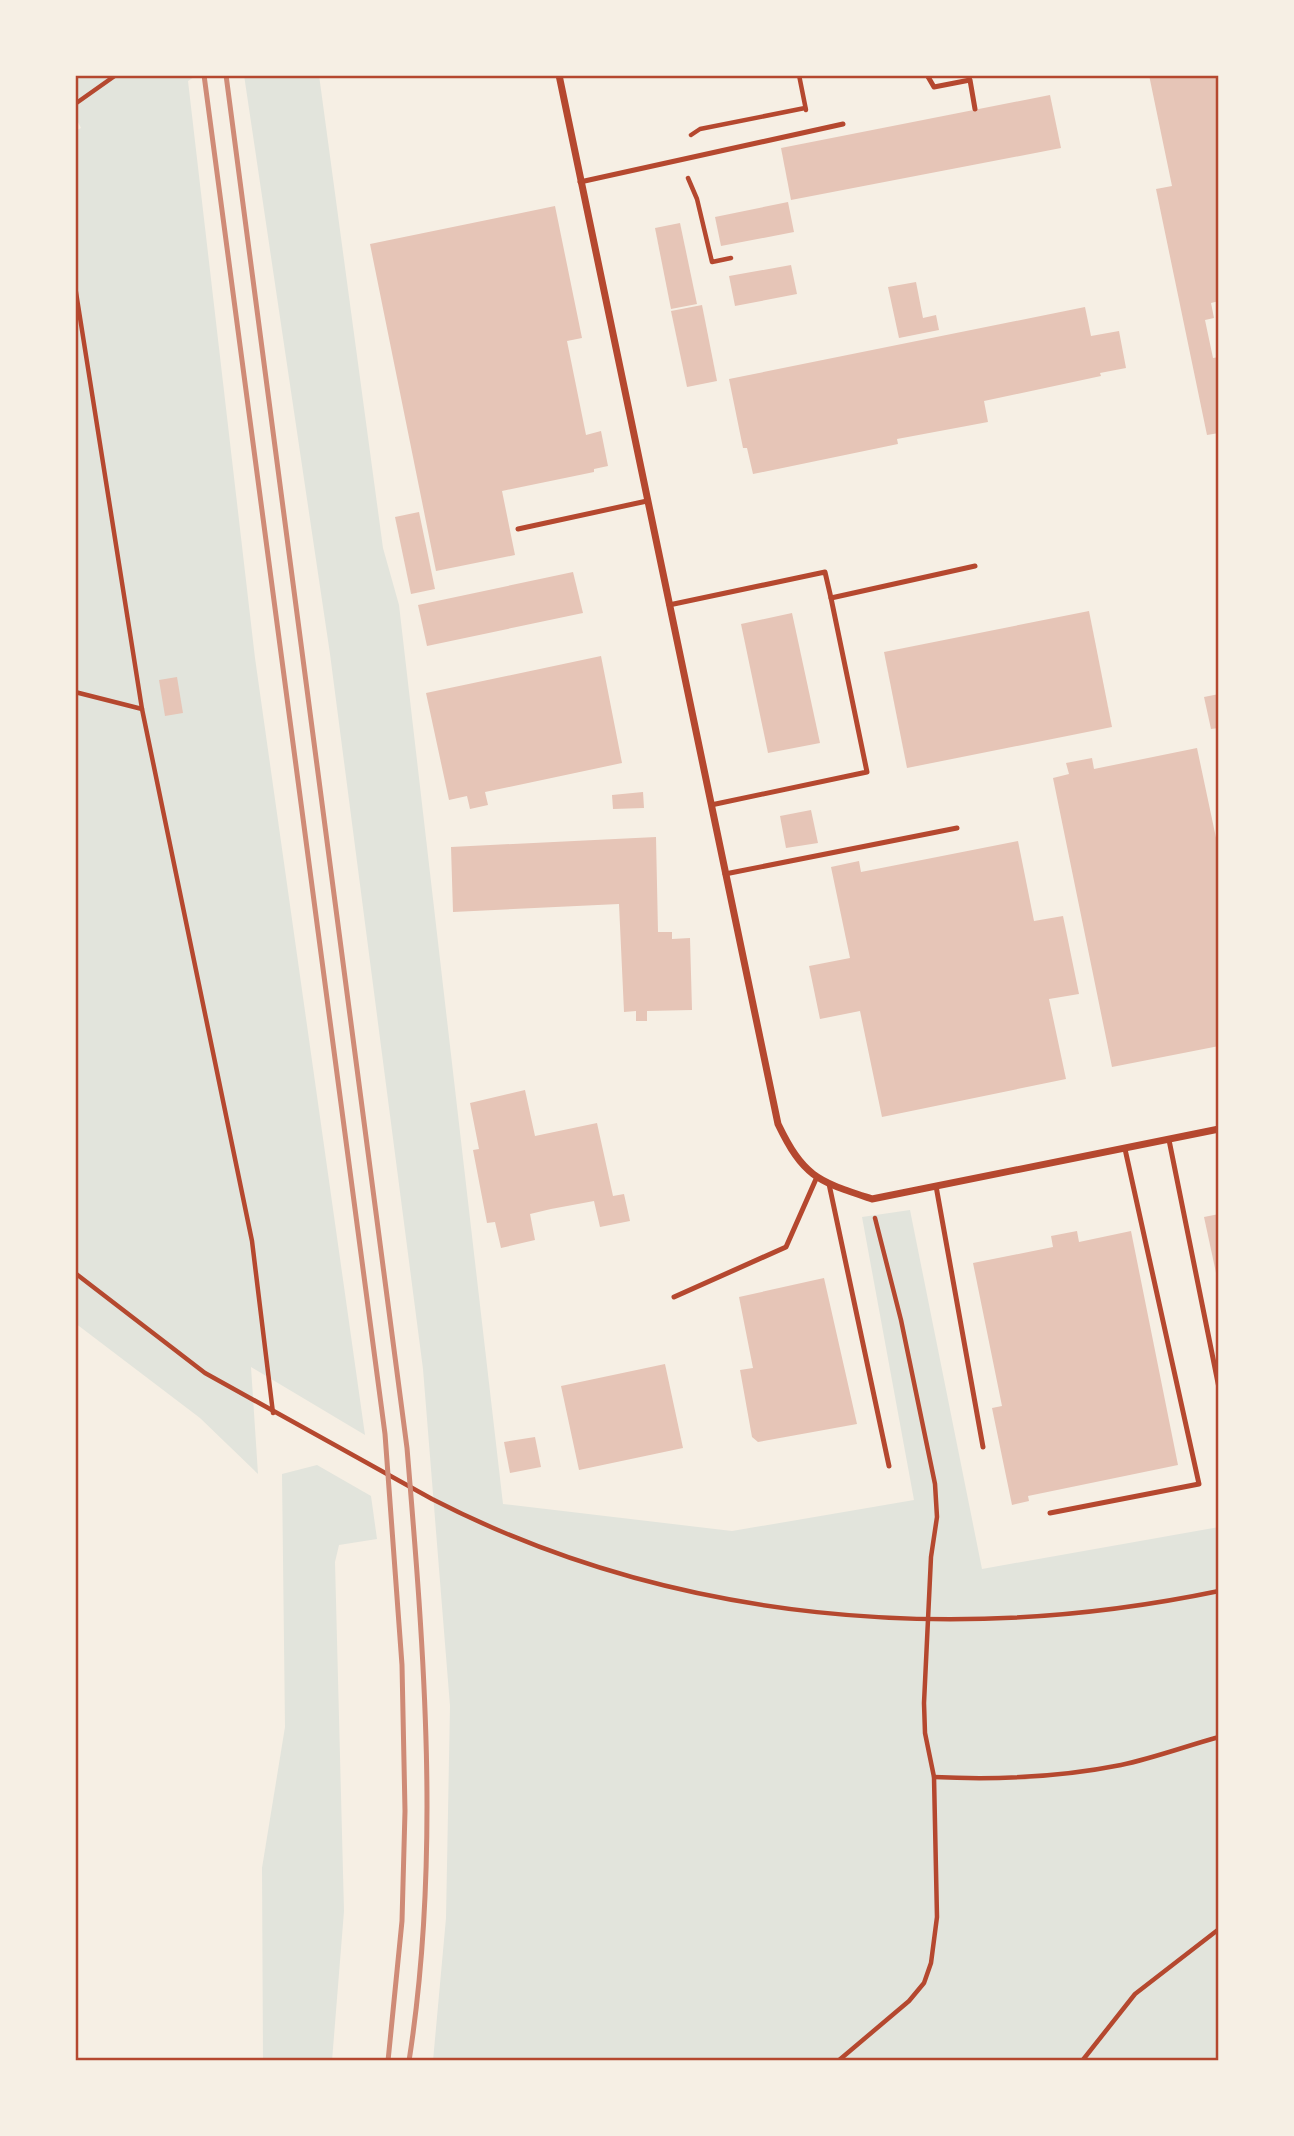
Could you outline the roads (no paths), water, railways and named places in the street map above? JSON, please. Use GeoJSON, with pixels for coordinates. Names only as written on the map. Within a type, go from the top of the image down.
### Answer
{"type":"FeatureCollection","features":[{"type":"Feature","properties":{"kind":"street"},"geometry":{"type":"LineString","coordinates":[[559,75],[778,1125],[792,1153],[816,1179],[872,1199],[1219,1129]]}},
{"type":"Feature","properties":{"kind":"lane"},"geometry":{"type":"LineString","coordinates":[[927,75],[934,88],[970,80],[975,109]]}},
{"type":"Feature","properties":{"kind":"lane"},"geometry":{"type":"LineString","coordinates":[[580,182],[844,124]]}},
{"type":"Feature","properties":{"kind":"lane"},"geometry":{"type":"LineString","coordinates":[[518,529],[647,501]]}},
{"type":"Feature","properties":{"kind":"lane"},"geometry":{"type":"LineString","coordinates":[[831,598],[975,566]]}},
{"type":"Feature","properties":{"kind":"lane"},"geometry":{"type":"LineString","coordinates":[[669,605],[825,572],[831,598],[867,772],[711,805]]}},
{"type":"Feature","properties":{"kind":"lane"},"geometry":{"type":"LineString","coordinates":[[725,874],[957,828]]}},
{"type":"Feature","properties":{"kind":"lane"},"geometry":{"type":"LineString","coordinates":[[1169,1140],[1219,1388]]}},
{"type":"Feature","properties":{"kind":"lane"},"geometry":{"type":"LineString","coordinates":[[1050,1513],[1199,1484],[1125,1149]]}},
{"type":"Feature","properties":{"kind":"lane"},"geometry":{"type":"LineString","coordinates":[[674,1297],[786,1247],[816,1179]]}},
{"type":"Feature","properties":{"kind":"lane"},"geometry":{"type":"LineString","coordinates":[[829,1184],[889,1466]]}},
{"type":"Feature","properties":{"kind":"lane"},"geometry":{"type":"LineString","coordinates":[[936,1186],[983,1447]]}},
{"type":"Feature","properties":{"kind":"railway"},"geometry":{"type":"LineString","coordinates":[[204,75],[385,1434],[402,1665],[405,1811],[402,1921],[388,2061]]}},
{"type":"Feature","properties":{"kind":"railway"},"geometry":{"type":"LineString","coordinates":[[226,75],[407,1448],[424,1677],[427,1831],[425,1908],[409,2061]]}}]}
